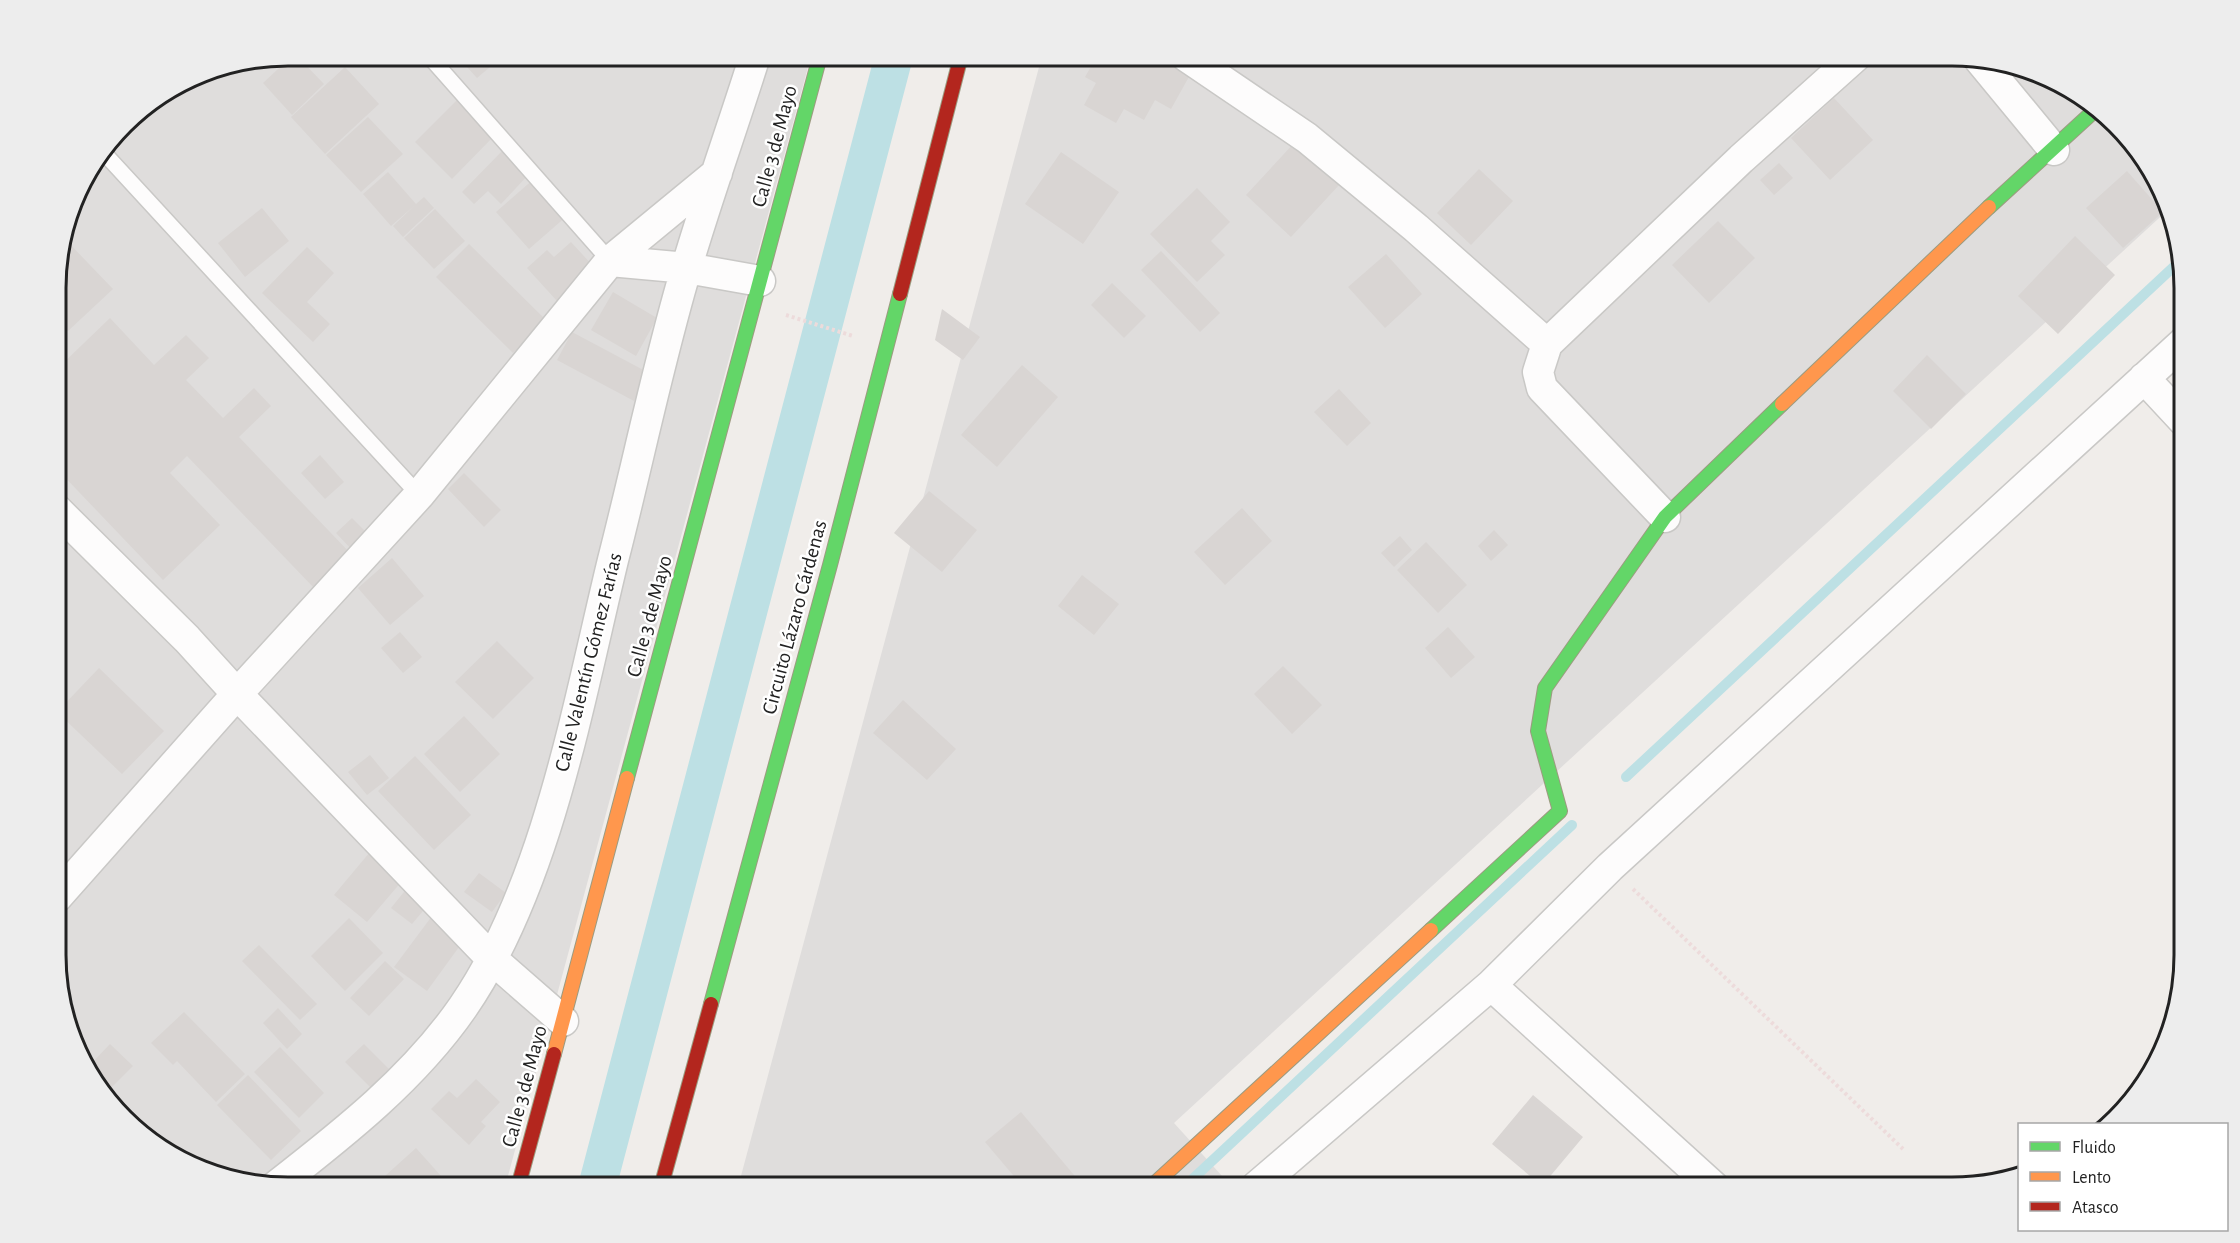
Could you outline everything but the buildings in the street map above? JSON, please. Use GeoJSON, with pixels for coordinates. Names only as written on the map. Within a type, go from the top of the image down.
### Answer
{"type":"FeatureCollection","features":[{"type":"Feature","properties":{"kind":"street","name":"Calle Valentín Gómez Farías"},"geometry":{"type":"LineString","coordinates":[[288,1177],[317,1155],[421,1062],[463,1007],[492,959],[530,872],[561,772],[687,268],[752,66]]}},
{"type":"Feature","properties":{"kind":"street","name":"Calle 3 de Mayo"},"geometry":{"type":"LineString","coordinates":[[521,1177],[816,66]]}},
{"type":"Feature","properties":{"kind":"street","name":"Circuito Lázaro Cárdenas"},"geometry":{"type":"LineString","coordinates":[[664,1177],[830,565],[958,66]]}},
{"type":"Feature","properties":{"kind":"street"},"geometry":{"type":"LineString","coordinates":[[1201,66],[1307,138],[1416,228],[1547,344]]}},
{"type":"Feature","properties":{"kind":"street"},"geometry":{"type":"LineString","coordinates":[[1665,517],[1542,388],[1538,372],[1547,344],[1741,159],[1845,66]]}},
{"type":"Feature","properties":{"kind":"street"},"geometry":{"type":"LineString","coordinates":[[1987,69],[2054,150]]}},
{"type":"Feature","properties":{"kind":"street"},"geometry":{"type":"LineString","coordinates":[[1162,1177],[1560,811],[1538,731],[1545,688],[1665,517],[1959,233],[2054,150],[2090,115]]}},
{"type":"Feature","properties":{"kind":"street"},"geometry":{"type":"LineString","coordinates":[[66,887],[237,694],[419,495],[610,261],[717,173]]}},
{"type":"Feature","properties":{"kind":"street"},"geometry":{"type":"LineString","coordinates":[[610,261],[687,268],[760,280]]}},
{"type":"Feature","properties":{"kind":"street"},"geometry":{"type":"LineString","coordinates":[[1270,1177],[1491,985],[1610,867],[2174,351]]}},
{"type":"Feature","properties":{"kind":"street"},"geometry":{"type":"LineString","coordinates":[[2144,378],[2174,410]]}},
{"type":"Feature","properties":{"kind":"street"},"geometry":{"type":"LineString","coordinates":[[66,519],[187,639],[492,959],[563,1020]]}},
{"type":"Feature","properties":{"kind":"street"},"geometry":{"type":"LineString","coordinates":[[1491,985],[1703,1177]]}},
{"type":"Feature","properties":{"kind":"lane"},"geometry":{"type":"LineString","coordinates":[[438,66],[610,261]]}},
{"type":"Feature","properties":{"kind":"lane"},"geometry":{"type":"LineString","coordinates":[[108,158],[419,495]]}},
{"type":"Feature","properties":{"kind":"path"},"geometry":{"type":"LineString","coordinates":[[807,321],[851,335]]}},
{"type":"Feature","properties":{"kind":"path"},"geometry":{"type":"LineString","coordinates":[[1610,867],[1903,1149]]}},
{"type":"Feature","properties":{"kind":"shaded area"},"geometry":{"type":"Polygon","coordinates":[[[274,66],[808,66],[508,1177],[274,1177],[245,1173],[217,1165],[165,1140],[131,1112],[96,1066],[78,1026],[70,998],[66,969],[66,274],[70,245],[78,217],[103,165],[131,131],[165,103],[203,83],[259,68],[274,66]]]}},
{"type":"Feature","properties":{"kind":"shaded area"},"geometry":{"type":"Polygon","coordinates":[[[1039,66],[1966,66],[1995,70],[2023,78],[2063,96],[2109,131],[2137,165],[2162,216],[1174,1123],[1223,1177],[741,1177],[1039,66]]]}},
{"type":"Feature","properties":{"kind":"waterway"},"geometry":{"type":"LineString","coordinates":[[600,1177],[891,66]]}},
{"type":"Feature","properties":{"kind":"waterway"},"geometry":{"type":"LineString","coordinates":[[1626,777],[2173,267]]}},
{"type":"Feature","properties":{"kind":"waterway"},"geometry":{"type":"LineString","coordinates":[[1195,1177],[1572,825]]}},
{"type":"Feature","properties":{"kind":"traffic: fast"},"geometry":{"type":"LineString","coordinates":[[627,778],[817,66]]}},
{"type":"Feature","properties":{"kind":"traffic: fast"},"geometry":{"type":"LineString","coordinates":[[1989,207],[2090,115]]}},
{"type":"Feature","properties":{"kind":"traffic: fast"},"geometry":{"type":"LineString","coordinates":[[711,1004],[830,565],[900,294]]}},
{"type":"Feature","properties":{"kind":"traffic: fast"},"geometry":{"type":"LineString","coordinates":[[1431,930],[1560,811],[1538,731],[1545,688],[1665,517],[1782,404]]}},
{"type":"Feature","properties":{"kind":"traffic: slow"},"geometry":{"type":"LineString","coordinates":[[1782,404],[1989,207]]}},
{"type":"Feature","properties":{"kind":"traffic: slow"},"geometry":{"type":"LineString","coordinates":[[554,1054],[627,778]]}},
{"type":"Feature","properties":{"kind":"traffic: slow"},"geometry":{"type":"LineString","coordinates":[[1162,1177],[1431,930]]}},
{"type":"Feature","properties":{"kind":"traffic: jam"},"geometry":{"type":"LineString","coordinates":[[900,294],[958,66]]}},
{"type":"Feature","properties":{"kind":"traffic: jam"},"geometry":{"type":"LineString","coordinates":[[664,1177],[711,1004]]}},
{"type":"Feature","properties":{"kind":"traffic: jam"},"geometry":{"type":"LineString","coordinates":[[521,1177],[554,1054]]}}]}
